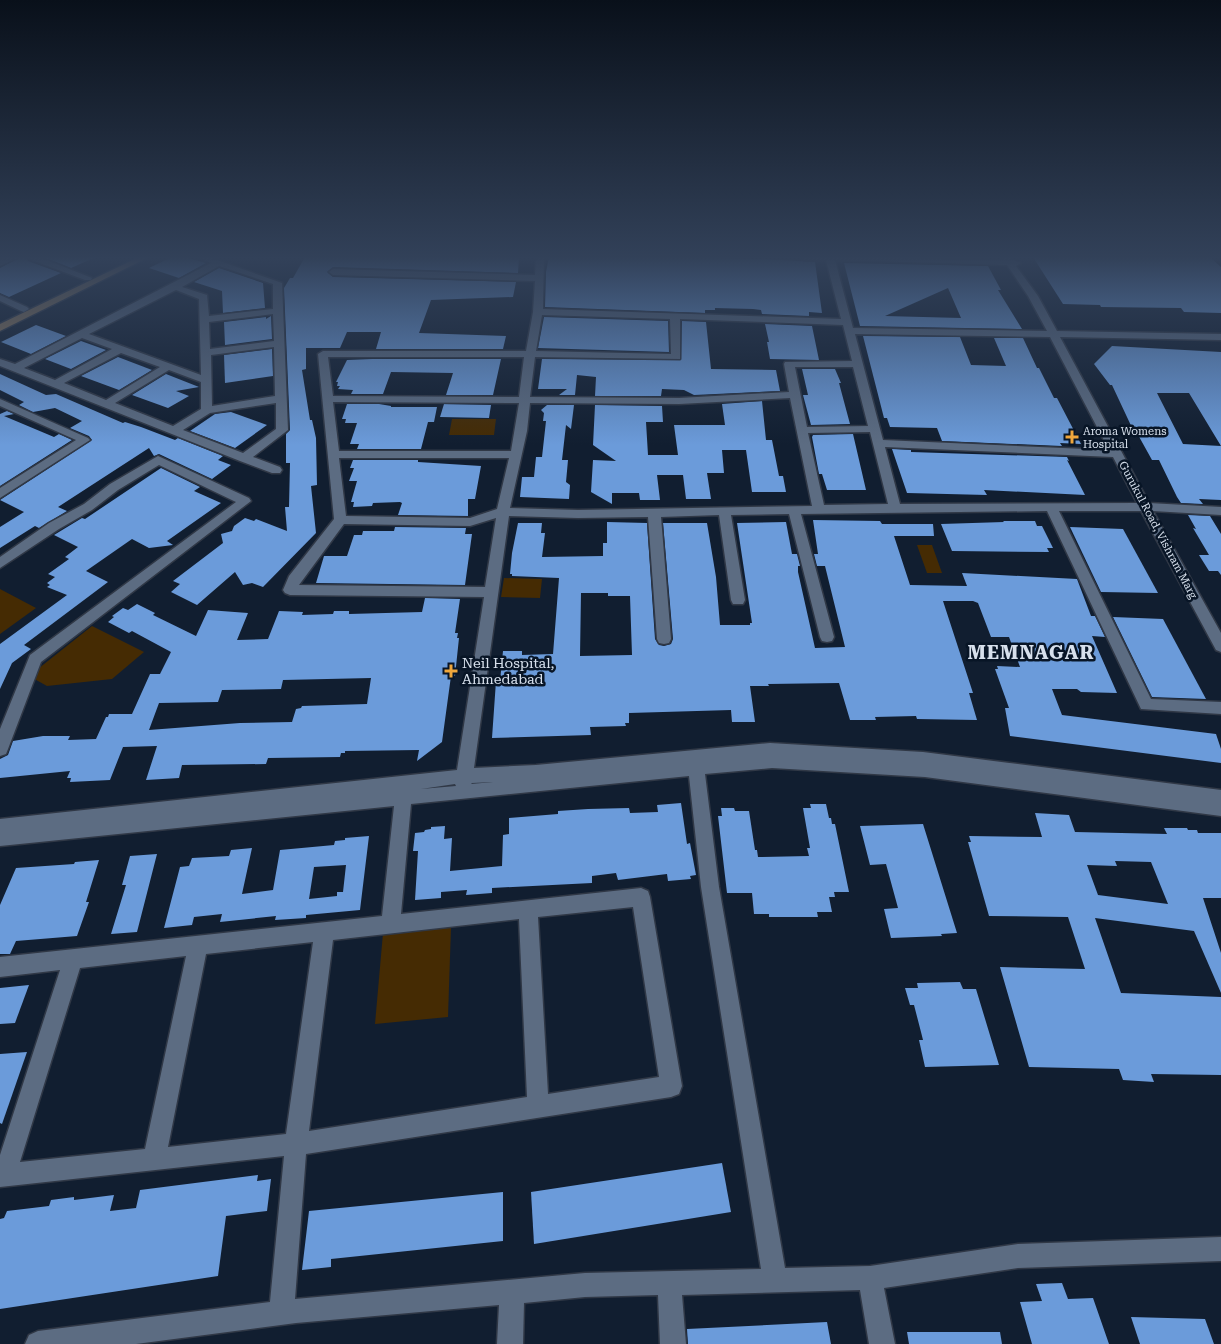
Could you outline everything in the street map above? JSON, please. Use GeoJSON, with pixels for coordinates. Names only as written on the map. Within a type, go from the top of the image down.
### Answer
{"type":"FeatureCollection","features":[{"type":"Feature","properties":{"kind":"main road"},"geometry":{"type":"LineString","coordinates":[[0,328],[17,320]]}},
{"type":"Feature","properties":{"kind":"street"},"geometry":{"type":"LineString","coordinates":[[15,368],[110,320]]}},
{"type":"Feature","properties":{"kind":"street"},"geometry":{"type":"LineString","coordinates":[[204,320],[207,410]]}},
{"type":"Feature","properties":{"kind":"street"},"geometry":{"type":"LineString","coordinates":[[244,458],[282,430],[278,320]]}},
{"type":"Feature","properties":{"kind":"street"},"geometry":{"type":"LineString","coordinates":[[463,784],[503,512],[515,455],[537,320]]}},
{"type":"Feature","properties":{"kind":"street"},"geometry":{"type":"LineString","coordinates":[[491,592],[290,590],[294,580],[340,520],[323,354],[530,354],[676,357],[675,320]]}},
{"type":"Feature","properties":{"kind":"street"},"geometry":{"type":"LineString","coordinates":[[722,320],[848,327],[1221,337]]}},
{"type":"Feature","properties":{"kind":"street"},"geometry":{"type":"LineString","coordinates":[[846,320],[895,508]]}},
{"type":"Feature","properties":{"kind":"street","name":"Gurukul Road, Vishram Marg"},"geometry":{"type":"LineString","coordinates":[[1048,320],[1221,631]]}},
{"type":"Feature","properties":{"kind":"street","name":"Gurukul Road, Vishram Marg"},"geometry":{"type":"LineString","coordinates":[[1056,333],[1118,454],[1151,507],[1221,646]]}},
{"type":"Feature","properties":{"kind":"street"},"geometry":{"type":"LineString","coordinates":[[82,334],[206,380]]}},
{"type":"Feature","properties":{"kind":"street"},"geometry":{"type":"LineString","coordinates":[[205,353],[279,344]]}},
{"type":"Feature","properties":{"kind":"street"},"geometry":{"type":"LineString","coordinates":[[55,384],[120,349]]}},
{"type":"Feature","properties":{"kind":"street"},"geometry":{"type":"LineString","coordinates":[[0,362],[276,470]]}},
{"type":"Feature","properties":{"kind":"street"},"geometry":{"type":"LineString","coordinates":[[819,510],[789,364],[858,364]]}},
{"type":"Feature","properties":{"kind":"street"},"geometry":{"type":"LineString","coordinates":[[106,404],[168,366]]}},
{"type":"Feature","properties":{"kind":"street"},"geometry":{"type":"LineString","coordinates":[[328,399],[679,401],[795,396]]}},
{"type":"Feature","properties":{"kind":"street"},"geometry":{"type":"LineString","coordinates":[[173,431],[207,410],[280,398]]}},
{"type":"Feature","properties":{"kind":"street"},"geometry":{"type":"LineString","coordinates":[[0,402],[84,440],[0,494]]}},
{"type":"Feature","properties":{"kind":"street"},"geometry":{"type":"LineString","coordinates":[[802,430],[875,429]]}},
{"type":"Feature","properties":{"kind":"street"},"geometry":{"type":"LineString","coordinates":[[878,443],[1118,454]]}},
{"type":"Feature","properties":{"kind":"street"},"geometry":{"type":"LineString","coordinates":[[333,454],[515,455]]}},
{"type":"Feature","properties":{"kind":"street"},"geometry":{"type":"LineString","coordinates":[[0,563],[54,526],[88,507],[114,487],[158,460],[245,501],[35,659],[0,749]]}},
{"type":"Feature","properties":{"kind":"street"},"geometry":{"type":"LineString","coordinates":[[340,520],[470,522],[503,512],[578,514],[724,510],[1151,507],[1221,511]]}},
{"type":"Feature","properties":{"kind":"street"},"geometry":{"type":"LineString","coordinates":[[1052,509],[1146,704],[1221,708]]}},
{"type":"Feature","properties":{"kind":"street"},"geometry":{"type":"LineString","coordinates":[[724,510],[738,600]]}},
{"type":"Feature","properties":{"kind":"street"},"geometry":{"type":"LineString","coordinates":[[794,510],[827,637]]}},
{"type":"Feature","properties":{"kind":"street"},"geometry":{"type":"LineString","coordinates":[[654,512],[664,639]]}},
{"type":"Feature","properties":{"kind":"street"},"geometry":{"type":"LineString","coordinates":[[0,838],[402,797],[463,784],[536,772],[770,750],[923,759],[1221,797]]}},
{"type":"Feature","properties":{"kind":"street"},"geometry":{"type":"LineString","coordinates":[[0,827],[368,788],[463,784],[772,761],[925,770],[1221,808]]}},
{"type":"Feature","properties":{"kind":"street"},"geometry":{"type":"LineString","coordinates":[[696,768],[710,887],[775,1280]]}},
{"type":"Feature","properties":{"kind":"street"},"geometry":{"type":"LineString","coordinates":[[391,925],[402,797]]}},
{"type":"Feature","properties":{"kind":"street"},"geometry":{"type":"LineString","coordinates":[[0,967],[641,897],[671,1086],[296,1144],[2,1175],[73,960]]}},
{"type":"Feature","properties":{"kind":"street"},"geometry":{"type":"LineString","coordinates":[[528,910],[538,1106]]}},
{"type":"Feature","properties":{"kind":"street"},"geometry":{"type":"LineString","coordinates":[[281,1313],[296,1144],[324,932]]}},
{"type":"Feature","properties":{"kind":"street"},"geometry":{"type":"LineString","coordinates":[[154,1159],[198,946]]}},
{"type":"Feature","properties":{"kind":"street"},"geometry":{"type":"LineString","coordinates":[[38,1344],[281,1313],[585,1285],[870,1278],[1018,1256],[1219,1254]]}},
{"type":"Feature","properties":{"kind":"street"},"geometry":{"type":"LineString","coordinates":[[870,1278],[882,1344]]}},
{"type":"Feature","properties":{"kind":"street"},"geometry":{"type":"LineString","coordinates":[[670,1282],[673,1344]]}},
{"type":"Feature","properties":{"kind":"street"},"geometry":{"type":"LineString","coordinates":[[510,1344],[512,1291]]}},
{"type":"Feature","properties":{"kind":"shaded area"},"geometry":{"type":"Polygon","coordinates":[[[452,419],[496,419],[494,435],[449,435],[452,419]]]}},
{"type":"Feature","properties":{"kind":"shaded area"},"geometry":{"type":"Polygon","coordinates":[[[917,545],[932,545],[942,573],[927,573],[917,545]]]}},
{"type":"Feature","properties":{"kind":"shaded area"},"geometry":{"type":"Polygon","coordinates":[[[504,578],[542,579],[540,598],[501,597],[504,578]]]}},
{"type":"Feature","properties":{"kind":"shaded area"},"geometry":{"type":"Polygon","coordinates":[[[0,589],[36,608],[0,634],[0,589]]]}},
{"type":"Feature","properties":{"kind":"shaded area"},"geometry":{"type":"Polygon","coordinates":[[[92,626],[144,652],[112,679],[47,686],[29,676],[92,626]]]}},
{"type":"Feature","properties":{"kind":"shaded area"},"geometry":{"type":"Polygon","coordinates":[[[451,927],[448,1017],[375,1024],[383,933],[451,927]]]}},
{"type":"Feature","properties":{"kind":"building"},"geometry":{"type":"Polygon","coordinates":[[[271,320],[272,339],[225,345],[224,322],[271,320]]]}},
{"type":"Feature","properties":{"kind":"building"},"geometry":{"type":"Polygon","coordinates":[[[285,320],[424,320],[419,333],[506,336],[503,349],[376,349],[381,332],[347,332],[340,348],[306,348],[306,369],[302,370],[310,420],[312,420],[316,438],[317,485],[311,486],[316,533],[263,587],[252,583],[243,585],[235,572],[197,605],[171,592],[180,584],[173,581],[223,543],[221,534],[232,531],[234,526],[245,518],[254,521],[256,519],[287,531],[285,507],[289,507],[290,463],[286,463],[286,434],[290,430],[285,320]]]}},
{"type":"Feature","properties":{"kind":"building"},"geometry":{"type":"Polygon","coordinates":[[[543,320],[668,321],[669,352],[538,348],[543,320]]]}},
{"type":"Feature","properties":{"kind":"building"},"geometry":{"type":"Polygon","coordinates":[[[858,320],[1016,320],[1022,329],[860,326],[858,320]]]}},
{"type":"Feature","properties":{"kind":"building"},"geometry":{"type":"Polygon","coordinates":[[[682,321],[706,322],[711,369],[776,370],[780,391],[694,395],[684,390],[662,389],[661,396],[595,396],[596,377],[577,375],[575,395],[559,395],[567,389],[538,389],[542,359],[681,360],[682,321]]]}},
{"type":"Feature","properties":{"kind":"building"},"geometry":{"type":"Polygon","coordinates":[[[765,324],[812,326],[819,360],[770,359],[765,324]]]}},
{"type":"Feature","properties":{"kind":"building"},"geometry":{"type":"Polygon","coordinates":[[[36,325],[66,336],[31,354],[1,342],[36,325]]]}},
{"type":"Feature","properties":{"kind":"building"},"geometry":{"type":"Polygon","coordinates":[[[863,336],[960,337],[971,365],[1006,366],[994,338],[1023,338],[1037,368],[1039,368],[1054,398],[1057,398],[1081,444],[1060,443],[1062,446],[942,441],[937,428],[890,427],[887,418],[884,418],[863,336]]]}},
{"type":"Feature","properties":{"kind":"building"},"geometry":{"type":"Polygon","coordinates":[[[81,341],[106,350],[71,369],[45,359],[81,341]]]}},
{"type":"Feature","properties":{"kind":"building"},"geometry":{"type":"Polygon","coordinates":[[[1112,346],[1221,352],[1221,446],[1221,500],[1199,499],[1203,504],[1181,503],[1159,460],[1152,460],[1137,433],[1134,432],[1112,385],[1110,385],[1094,364],[1112,346]],[[1157,393],[1183,444],[1221,446],[1189,393],[1157,393]]]}},
{"type":"Feature","properties":{"kind":"building"},"geometry":{"type":"Polygon","coordinates":[[[272,349],[273,376],[225,383],[224,355],[272,349]]]}},
{"type":"Feature","properties":{"kind":"building"},"geometry":{"type":"Polygon","coordinates":[[[118,357],[152,370],[119,390],[81,376],[118,357]]]}},
{"type":"Feature","properties":{"kind":"building"},"geometry":{"type":"Polygon","coordinates":[[[501,359],[493,395],[446,395],[453,373],[391,372],[383,394],[351,394],[353,390],[338,389],[340,386],[337,386],[338,382],[336,382],[347,360],[501,359]]]}},
{"type":"Feature","properties":{"kind":"building"},"geometry":{"type":"Polygon","coordinates":[[[802,369],[835,369],[841,383],[839,383],[850,424],[811,425],[803,395],[808,395],[802,369]]]}},
{"type":"Feature","properties":{"kind":"building"},"geometry":{"type":"Polygon","coordinates":[[[0,374],[46,395],[56,394],[123,423],[141,427],[175,440],[178,438],[223,456],[218,460],[231,465],[212,479],[159,454],[154,456],[149,448],[58,507],[67,511],[39,528],[35,526],[0,548],[0,527],[24,512],[0,500],[92,440],[89,436],[70,428],[82,421],[55,408],[33,412],[19,405],[24,402],[0,390],[0,374]]]}},
{"type":"Feature","properties":{"kind":"building"},"geometry":{"type":"Polygon","coordinates":[[[166,374],[199,387],[176,391],[189,396],[168,408],[132,395],[166,374]]]}},
{"type":"Feature","properties":{"kind":"building"},"geometry":{"type":"Polygon","coordinates":[[[762,401],[766,440],[772,440],[779,476],[783,476],[786,492],[752,492],[746,450],[722,450],[724,473],[707,473],[711,499],[686,499],[683,475],[657,475],[660,500],[640,500],[639,493],[612,493],[612,504],[591,492],[593,460],[616,461],[593,445],[595,405],[662,406],[663,422],[646,422],[648,455],[678,455],[674,425],[725,425],[722,404],[762,401]]]}},
{"type":"Feature","properties":{"kind":"building"},"geometry":{"type":"Polygon","coordinates":[[[347,404],[379,404],[391,407],[437,407],[434,422],[428,422],[421,449],[357,449],[359,444],[350,444],[357,423],[345,423],[346,419],[342,419],[347,404]]]}},
{"type":"Feature","properties":{"kind":"building"},"geometry":{"type":"Polygon","coordinates":[[[444,404],[491,405],[489,418],[440,417],[444,404]]]}},
{"type":"Feature","properties":{"kind":"building"},"geometry":{"type":"Polygon","coordinates":[[[547,405],[574,405],[571,429],[566,425],[562,460],[568,460],[566,482],[570,485],[569,499],[520,497],[522,477],[534,477],[536,457],[542,457],[546,421],[543,421],[544,413],[541,410],[547,405]]]}},
{"type":"Feature","properties":{"kind":"building"},"geometry":{"type":"Polygon","coordinates":[[[7,411],[14,414],[4,416],[54,437],[59,434],[72,440],[0,486],[0,414],[7,411]]]}},
{"type":"Feature","properties":{"kind":"building"},"geometry":{"type":"Polygon","coordinates":[[[231,412],[267,425],[235,448],[190,431],[215,414],[231,412]]]}},
{"type":"Feature","properties":{"kind":"building"},"geometry":{"type":"Polygon","coordinates":[[[853,434],[866,490],[827,490],[822,474],[819,474],[812,437],[813,435],[853,434]]]}},
{"type":"Feature","properties":{"kind":"building"},"geometry":{"type":"Polygon","coordinates":[[[892,449],[911,450],[911,452],[1067,457],[1085,495],[984,490],[987,495],[907,493],[892,449]]]}},
{"type":"Feature","properties":{"kind":"building"},"geometry":{"type":"Polygon","coordinates":[[[353,460],[418,460],[418,462],[481,466],[475,499],[468,499],[468,516],[398,515],[402,503],[400,502],[373,503],[372,506],[353,507],[354,502],[351,502],[357,481],[349,481],[354,468],[350,468],[353,460]]]}},
{"type":"Feature","properties":{"kind":"building"},"geometry":{"type":"Polygon","coordinates":[[[161,468],[200,487],[194,491],[221,503],[167,541],[173,545],[149,548],[132,539],[86,571],[108,582],[24,645],[31,649],[12,663],[0,689],[0,644],[67,595],[47,587],[50,585],[47,583],[55,577],[48,574],[69,559],[65,557],[78,547],[54,535],[82,518],[85,519],[161,468]]]}},
{"type":"Feature","properties":{"kind":"building"},"geometry":{"type":"Polygon","coordinates":[[[1188,515],[1210,516],[1221,534],[1221,575],[1218,571],[1209,571],[1199,555],[1209,555],[1193,528],[1196,529],[1188,515]]]}},
{"type":"Feature","properties":{"kind":"building"},"geometry":{"type":"Polygon","coordinates":[[[813,520],[880,521],[882,524],[933,524],[934,536],[894,536],[910,585],[967,586],[962,573],[1077,579],[1091,616],[1095,616],[1105,637],[1092,636],[1117,693],[1081,692],[1077,689],[1052,689],[1062,715],[1216,734],[1221,749],[1221,763],[1010,736],[1005,708],[1009,708],[995,669],[998,669],[997,666],[1020,667],[1009,637],[991,637],[978,603],[973,601],[943,601],[973,693],[969,693],[977,720],[917,719],[916,716],[875,717],[876,720],[850,720],[839,683],[768,684],[769,686],[750,686],[755,722],[732,722],[731,710],[629,713],[629,723],[625,723],[626,726],[590,727],[591,735],[492,738],[496,681],[500,681],[503,651],[522,651],[522,655],[553,654],[559,578],[512,576],[510,574],[518,523],[542,523],[541,533],[545,533],[542,557],[603,556],[603,543],[607,543],[607,522],[647,523],[655,639],[659,645],[664,646],[671,644],[673,639],[663,523],[707,523],[716,577],[720,625],[750,625],[752,623],[737,523],[786,522],[792,554],[797,554],[800,566],[798,566],[798,572],[815,648],[845,647],[825,566],[817,566],[814,554],[818,554],[813,520]],[[581,593],[580,656],[632,655],[630,596],[608,596],[608,593],[581,593]]]}},
{"type":"Feature","properties":{"kind":"building"},"geometry":{"type":"Polygon","coordinates":[[[1035,521],[1037,526],[1042,526],[1053,548],[1047,548],[1049,552],[952,551],[941,524],[1004,522],[1035,521]]]}},
{"type":"Feature","properties":{"kind":"building"},"geometry":{"type":"Polygon","coordinates":[[[395,527],[466,528],[465,534],[472,534],[465,585],[316,583],[324,556],[347,556],[354,535],[362,535],[363,531],[394,531],[395,527]]]}},
{"type":"Feature","properties":{"kind":"building"},"geometry":{"type":"Polygon","coordinates":[[[1070,527],[1123,529],[1158,593],[1101,592],[1070,527]]]}},
{"type":"Feature","properties":{"kind":"building"},"geometry":{"type":"Polygon","coordinates":[[[425,598],[460,599],[455,633],[458,633],[457,638],[459,638],[455,676],[451,676],[442,742],[417,761],[419,750],[345,751],[345,753],[341,753],[340,757],[268,758],[266,764],[182,765],[179,778],[146,780],[157,746],[123,747],[110,780],[70,782],[71,778],[67,778],[70,771],[0,778],[0,759],[8,755],[13,741],[43,736],[70,736],[68,740],[96,739],[109,714],[132,714],[150,674],[160,674],[171,652],[132,631],[129,633],[108,622],[114,617],[112,616],[123,608],[128,610],[137,604],[155,613],[153,615],[196,636],[208,610],[248,613],[237,640],[268,639],[279,611],[303,612],[302,615],[333,614],[334,611],[349,611],[349,614],[422,612],[425,598]],[[371,678],[283,680],[281,689],[222,690],[218,702],[159,703],[149,730],[240,723],[292,722],[296,709],[302,706],[367,704],[371,678]]]}},
{"type":"Feature","properties":{"kind":"building"},"geometry":{"type":"Polygon","coordinates":[[[1113,617],[1163,619],[1206,699],[1152,697],[1113,617]]]}},
{"type":"Feature","properties":{"kind":"building"},"geometry":{"type":"Polygon","coordinates":[[[681,803],[687,844],[690,843],[696,875],[690,876],[691,879],[668,881],[667,874],[618,880],[616,873],[592,876],[592,883],[492,888],[492,893],[466,895],[467,890],[441,892],[441,898],[415,900],[418,851],[413,851],[415,833],[424,832],[431,829],[431,827],[445,826],[444,839],[452,838],[450,871],[502,866],[503,835],[509,834],[509,818],[558,814],[558,811],[588,809],[629,808],[630,813],[658,812],[657,805],[681,803]]]}},
{"type":"Feature","properties":{"kind":"building"},"geometry":{"type":"Polygon","coordinates":[[[810,804],[826,804],[829,818],[831,818],[832,824],[835,824],[849,892],[834,892],[835,897],[829,897],[832,912],[817,912],[818,917],[769,917],[769,914],[754,914],[752,893],[727,893],[718,816],[722,816],[721,808],[749,811],[755,850],[757,850],[758,857],[809,856],[807,848],[810,848],[803,808],[811,808],[810,804]]]}},
{"type":"Feature","properties":{"kind":"building"},"geometry":{"type":"Polygon","coordinates":[[[1035,813],[1069,815],[1075,832],[1167,834],[1164,828],[1187,828],[1188,830],[1197,830],[1198,833],[1221,833],[1221,898],[1203,898],[1221,953],[1221,993],[1194,931],[1095,918],[1121,993],[1221,997],[1221,1075],[1151,1074],[1154,1082],[1123,1080],[1119,1069],[1029,1067],[1000,967],[1085,969],[1068,917],[989,916],[968,842],[971,842],[969,836],[1042,837],[1035,813]],[[1115,861],[1117,866],[1087,865],[1098,895],[1168,904],[1151,862],[1115,861]]]}},
{"type":"Feature","properties":{"kind":"building"},"geometry":{"type":"Polygon","coordinates":[[[923,824],[957,933],[941,934],[942,936],[891,938],[884,909],[898,908],[886,864],[870,865],[860,826],[923,824]]]}},
{"type":"Feature","properties":{"kind":"building"},"geometry":{"type":"Polygon","coordinates":[[[369,836],[360,910],[306,915],[306,918],[275,920],[276,916],[220,922],[222,914],[194,917],[192,925],[164,928],[180,867],[189,866],[192,858],[229,856],[231,850],[252,848],[242,894],[273,890],[280,850],[334,845],[335,841],[345,840],[345,838],[369,836]],[[346,865],[314,867],[309,899],[337,896],[337,892],[343,892],[346,865]]]}},
{"type":"Feature","properties":{"kind":"building"},"geometry":{"type":"Polygon","coordinates":[[[157,854],[137,932],[111,934],[126,885],[122,885],[130,856],[157,854]]]}},
{"type":"Feature","properties":{"kind":"building"},"geometry":{"type":"Polygon","coordinates":[[[99,860],[86,902],[89,902],[77,936],[16,941],[10,954],[0,954],[0,905],[16,868],[74,864],[75,862],[99,860]]]}},
{"type":"Feature","properties":{"kind":"building"},"geometry":{"type":"Polygon","coordinates":[[[960,982],[963,989],[976,989],[999,1065],[925,1067],[919,1040],[923,1040],[921,1032],[914,1005],[910,1005],[905,988],[918,988],[917,983],[960,982]]]}},
{"type":"Feature","properties":{"kind":"building"},"geometry":{"type":"Polygon","coordinates":[[[29,985],[15,1023],[0,1024],[0,988],[29,985]]]}},
{"type":"Feature","properties":{"kind":"building"},"geometry":{"type":"Polygon","coordinates":[[[27,1052],[2,1124],[0,1123],[0,1054],[27,1052]]]}},
{"type":"Feature","properties":{"kind":"building"},"geometry":{"type":"Polygon","coordinates":[[[722,1163],[731,1212],[534,1244],[531,1192],[722,1163]]]}},
{"type":"Feature","properties":{"kind":"building"},"geometry":{"type":"Polygon","coordinates":[[[258,1175],[257,1181],[271,1179],[267,1211],[226,1216],[218,1276],[0,1309],[0,1219],[4,1218],[7,1211],[49,1206],[51,1200],[74,1197],[74,1200],[114,1195],[110,1211],[136,1208],[140,1190],[258,1175]]]}},
{"type":"Feature","properties":{"kind":"building"},"geometry":{"type":"Polygon","coordinates":[[[503,1192],[503,1241],[331,1259],[331,1267],[302,1270],[309,1211],[503,1192]]]}},
{"type":"Feature","properties":{"kind":"building"},"geometry":{"type":"Polygon","coordinates":[[[1062,1283],[1068,1299],[1093,1298],[1109,1344],[1032,1344],[1020,1302],[1042,1301],[1036,1284],[1062,1283]]]}},
{"type":"Feature","properties":{"kind":"building"},"geometry":{"type":"Polygon","coordinates":[[[1131,1317],[1205,1319],[1214,1344],[1140,1344],[1131,1317]]]}},
{"type":"Feature","properties":{"kind":"building"},"geometry":{"type":"Polygon","coordinates":[[[827,1322],[831,1344],[688,1344],[687,1329],[827,1322]]]}},
{"type":"Feature","properties":{"kind":"building"},"geometry":{"type":"Polygon","coordinates":[[[907,1332],[1000,1332],[1002,1344],[909,1344],[907,1332]]]}},
{"type":"Feature","properties":{"kind":"place","name":"Aroma Womens Hospital"},"geometry":{"type":"Point","coordinates":[1072,437]}},
{"type":"Feature","properties":{"kind":"place","name":"Neil Hospital, Ahmedabad"},"geometry":{"type":"Point","coordinates":[451,671]}},
{"type":"Feature","properties":{"kind":"district","name":"MEMNAGAR"},"geometry":{"type":"Point","coordinates":[1031,652]}}]}
